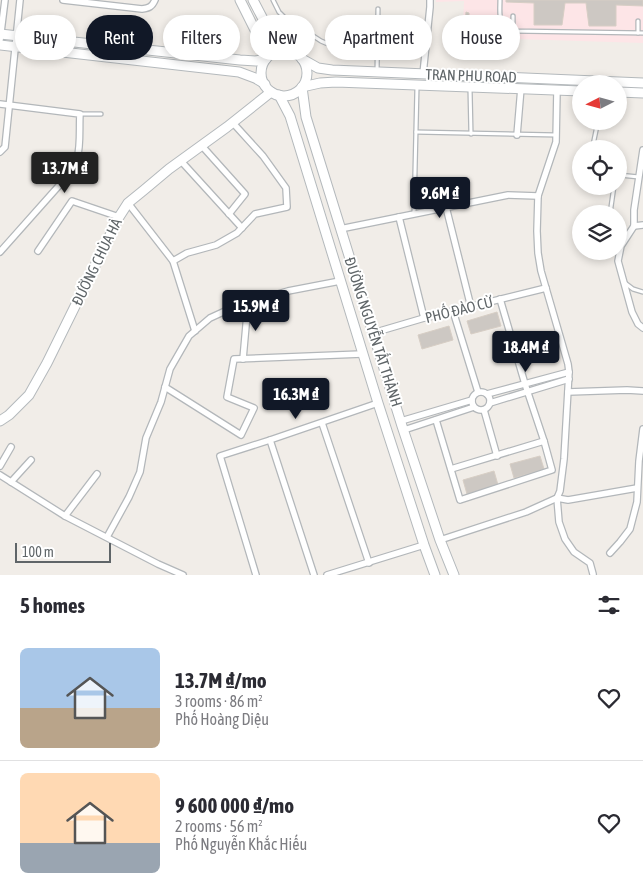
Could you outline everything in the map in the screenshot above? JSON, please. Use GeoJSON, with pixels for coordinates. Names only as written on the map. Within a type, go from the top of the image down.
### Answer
{"type":"FeatureCollection","features":[{"type":"Feature","properties":{"kind":"main road"},"geometry":{"type":"LineString","coordinates":[[240,0],[250,20]]}},
{"type":"Feature","properties":{"kind":"main road"},"geometry":{"type":"LineString","coordinates":[[253,0],[261,15]]}},
{"type":"Feature","properties":{"kind":"main road"},"geometry":{"type":"LineString","coordinates":[[0,36],[15,35]]}},
{"type":"Feature","properties":{"kind":"main road"},"geometry":{"type":"LineString","coordinates":[[76,42],[240,60],[261,60]]}},
{"type":"Feature","properties":{"kind":"main road"},"geometry":{"type":"LineString","coordinates":[[0,45],[15,46]]}},
{"type":"Feature","properties":{"kind":"main road"},"geometry":{"type":"LineString","coordinates":[[76,53],[240,72],[265,84],[275,93],[292,94],[302,87],[306,81],[306,66],[301,60]]}},
{"type":"Feature","properties":{"kind":"main road"},"geometry":{"type":"LineString","coordinates":[[265,84],[262,72],[266,60]]}},
{"type":"Feature","properties":{"kind":"main road","name":"TRAN PHU ROAD"},"geometry":{"type":"LineString","coordinates":[[306,60],[322,69],[355,72],[643,83]]}},
{"type":"Feature","properties":{"kind":"main road","name":"TRAN PHU ROAD"},"geometry":{"type":"LineString","coordinates":[[302,87],[324,82],[572,91]]}},
{"type":"Feature","properties":{"kind":"main road","name":"ĐƯỜNG NGUYỄN TẤT THÀNH"},"geometry":{"type":"LineString","coordinates":[[302,87],[306,117],[372,333],[440,540],[454,575]]}},
{"type":"Feature","properties":{"kind":"main road"},"geometry":{"type":"LineString","coordinates":[[628,92],[643,93]]}},
{"type":"Feature","properties":{"kind":"main road","name":"ĐƯỜNG NGUYỄN TẤT THÀNH"},"geometry":{"type":"LineString","coordinates":[[275,93],[290,116],[386,430],[435,575]]}},
{"type":"Feature","properties":{"kind":"main road","name":"ĐƯỜNG CHÙA HÀ"},"geometry":{"type":"LineString","coordinates":[[0,421],[9,416],[29,395],[119,217],[128,203],[233,122],[275,93]]}},
{"type":"Feature","properties":{"kind":"main road"},"geometry":{"type":"LineString","coordinates":[[386,430],[402,426]]}},
{"type":"Feature","properties":{"kind":"street"},"geometry":{"type":"LineString","coordinates":[[0,36],[5,0]]}},
{"type":"Feature","properties":{"kind":"street"},"geometry":{"type":"LineString","coordinates":[[18,15],[20,0]]}},
{"type":"Feature","properties":{"kind":"street"},"geometry":{"type":"LineString","coordinates":[[63,0],[142,8],[153,6],[155,0]]}},
{"type":"Feature","properties":{"kind":"street"},"geometry":{"type":"LineString","coordinates":[[423,74],[430,0]]}},
{"type":"Feature","properties":{"kind":"street"},"geometry":{"type":"LineString","coordinates":[[0,152],[5,147],[15,46]]}},
{"type":"Feature","properties":{"kind":"street"},"geometry":{"type":"LineString","coordinates":[[517,135],[521,88]]}},
{"type":"Feature","properties":{"kind":"street"},"geometry":{"type":"LineString","coordinates":[[556,90],[556,142],[538,196],[537,231],[538,253],[569,372],[564,459],[560,491],[557,498],[559,522],[565,538],[574,552],[590,563],[594,574]]}},
{"type":"Feature","properties":{"kind":"street"},"geometry":{"type":"LineString","coordinates":[[0,104],[80,114],[79,147],[72,168],[64,180],[0,252]]}},
{"type":"Feature","properties":{"kind":"street"},"geometry":{"type":"LineString","coordinates":[[173,261],[186,253],[216,245],[237,233],[255,214],[287,206],[286,188],[263,156],[233,122]]}},
{"type":"Feature","properties":{"kind":"street"},"geometry":{"type":"LineString","coordinates":[[202,146],[244,194],[229,214]]}},
{"type":"Feature","properties":{"kind":"street"},"geometry":{"type":"LineString","coordinates":[[627,235],[634,226],[634,210],[643,150]]}},
{"type":"Feature","properties":{"kind":"street"},"geometry":{"type":"LineString","coordinates":[[181,161],[242,228]]}},
{"type":"Feature","properties":{"kind":"street"},"geometry":{"type":"LineString","coordinates":[[340,228],[508,195],[538,196]]}},
{"type":"Feature","properties":{"kind":"street"},"geometry":{"type":"LineString","coordinates":[[38,251],[72,201],[119,217]]}},
{"type":"Feature","properties":{"kind":"street"},"geometry":{"type":"LineString","coordinates":[[128,203],[173,261],[195,331]]}},
{"type":"Feature","properties":{"kind":"street"},"geometry":{"type":"LineString","coordinates":[[446,208],[471,306]]}},
{"type":"Feature","properties":{"kind":"street"},"geometry":{"type":"LineString","coordinates":[[399,217],[424,318]]}},
{"type":"Feature","properties":{"kind":"street"},"geometry":{"type":"LineString","coordinates":[[634,226],[643,225]]}},
{"type":"Feature","properties":{"kind":"street"},"geometry":{"type":"LineString","coordinates":[[618,260],[632,312],[638,324],[643,328]]}},
{"type":"Feature","properties":{"kind":"street"},"geometry":{"type":"LineString","coordinates":[[107,537],[129,497],[140,472],[146,438],[161,402],[170,369],[189,336],[210,318],[234,308],[288,291],[340,281]]}},
{"type":"Feature","properties":{"kind":"street","name":"PHỐ ĐÀO CỪ"},"geometry":{"type":"LineString","coordinates":[[372,333],[424,318],[546,288]]}},
{"type":"Feature","properties":{"kind":"street"},"geometry":{"type":"LineString","coordinates":[[436,420],[460,500],[552,470],[528,391],[524,384],[500,299]]}},
{"type":"Feature","properties":{"kind":"street"},"geometry":{"type":"LineString","coordinates":[[243,359],[248,303]]}},
{"type":"Feature","properties":{"kind":"street"},"geometry":{"type":"LineString","coordinates":[[453,311],[478,392]]}},
{"type":"Feature","properties":{"kind":"street"},"geometry":{"type":"LineString","coordinates":[[165,387],[241,434],[254,408],[227,397],[234,360],[362,354]]}},
{"type":"Feature","properties":{"kind":"street"},"geometry":{"type":"LineString","coordinates":[[569,372],[487,394],[478,392],[474,394],[472,405],[478,410],[484,410],[490,403],[569,379]]}},
{"type":"Feature","properties":{"kind":"street"},"geometry":{"type":"LineString","coordinates":[[568,392],[643,391]]}},
{"type":"Feature","properties":{"kind":"street"},"geometry":{"type":"LineString","coordinates":[[487,394],[490,403]]}},
{"type":"Feature","properties":{"kind":"street"},"geometry":{"type":"LineString","coordinates":[[402,426],[472,400]]}},
{"type":"Feature","properties":{"kind":"street"},"geometry":{"type":"LineString","coordinates":[[256,575],[220,456],[378,403]]}},
{"type":"Feature","properties":{"kind":"street"},"geometry":{"type":"LineString","coordinates":[[402,426],[436,420],[474,407]]}},
{"type":"Feature","properties":{"kind":"street"},"geometry":{"type":"LineString","coordinates":[[484,410],[497,456]]}},
{"type":"Feature","properties":{"kind":"street"},"geometry":{"type":"LineString","coordinates":[[322,423],[369,563]]}},
{"type":"Feature","properties":{"kind":"street"},"geometry":{"type":"LineString","coordinates":[[610,554],[630,528],[637,502],[643,429]]}},
{"type":"Feature","properties":{"kind":"street"},"geometry":{"type":"LineString","coordinates":[[270,440],[314,575]]}},
{"type":"Feature","properties":{"kind":"street"},"geometry":{"type":"LineString","coordinates":[[451,469],[544,441]]}},
{"type":"Feature","properties":{"kind":"street"},"geometry":{"type":"LineString","coordinates":[[0,466],[12,447]]}},
{"type":"Feature","properties":{"kind":"street"},"geometry":{"type":"LineString","coordinates":[[12,482],[31,460]]}},
{"type":"Feature","properties":{"kind":"street"},"geometry":{"type":"LineString","coordinates":[[66,516],[97,474]]}},
{"type":"Feature","properties":{"kind":"street"},"geometry":{"type":"LineString","coordinates":[[0,475],[66,516],[182,575]]}},
{"type":"Feature","properties":{"kind":"street"},"geometry":{"type":"LineString","coordinates":[[440,540],[526,512],[557,498],[568,500],[637,488]]}},
{"type":"Feature","properties":{"kind":"street"},"geometry":{"type":"LineString","coordinates":[[327,575],[424,546]]}},
{"type":"Feature","properties":{"kind":"lane"},"geometry":{"type":"LineString","coordinates":[[273,0],[282,15]]}},
{"type":"Feature","properties":{"kind":"lane"},"geometry":{"type":"LineString","coordinates":[[500,0],[500,15]]}},
{"type":"Feature","properties":{"kind":"lane"},"geometry":{"type":"LineString","coordinates":[[378,8],[378,15]]}},
{"type":"Feature","properties":{"kind":"lane"},"geometry":{"type":"LineString","coordinates":[[638,21],[638,33]]}},
{"type":"Feature","properties":{"kind":"lane"},"geometry":{"type":"LineString","coordinates":[[520,30],[643,33]]}},
{"type":"Feature","properties":{"kind":"lane"},"geometry":{"type":"LineString","coordinates":[[377,60],[377,72]]}},
{"type":"Feature","properties":{"kind":"lane"},"geometry":{"type":"LineString","coordinates":[[414,214],[417,84]]}},
{"type":"Feature","properties":{"kind":"lane"},"geometry":{"type":"LineString","coordinates":[[470,86],[471,134]]}},
{"type":"Feature","properties":{"kind":"lane"},"geometry":{"type":"LineString","coordinates":[[80,114],[101,114]]}},
{"type":"Feature","properties":{"kind":"lane"},"geometry":{"type":"LineString","coordinates":[[416,132],[556,135]]}},
{"type":"Feature","properties":{"kind":"lane"},"geometry":{"type":"LineString","coordinates":[[627,177],[640,180]]}},
{"type":"Feature","properties":{"kind":"lane"},"geometry":{"type":"LineString","coordinates":[[623,281],[633,289],[643,292]]}},
{"type":"Feature","properties":{"kind":"shaded area"},"geometry":{"type":"Polygon","coordinates":[[[436,0],[643,0],[643,43],[520,39],[520,15],[463,15],[464,1],[436,2],[436,0]]]}},
{"type":"Feature","properties":{"kind":"building"},"geometry":{"type":"Polygon","coordinates":[[[506,0],[643,0],[643,6],[616,5],[616,26],[589,26],[586,3],[565,3],[562,25],[534,25],[534,3],[506,2],[506,0]]]}},
{"type":"Feature","properties":{"kind":"building"},"geometry":{"type":"Polygon","coordinates":[[[497,312],[501,326],[471,334],[467,321],[497,312]]]}},
{"type":"Feature","properties":{"kind":"building"},"geometry":{"type":"Polygon","coordinates":[[[449,326],[453,340],[422,349],[418,335],[449,326]]]}},
{"type":"Feature","properties":{"kind":"building"},"geometry":{"type":"Polygon","coordinates":[[[540,456],[544,469],[514,478],[510,464],[540,456]]]}},
{"type":"Feature","properties":{"kind":"building"},"geometry":{"type":"Polygon","coordinates":[[[494,471],[498,485],[467,494],[463,480],[494,471]]]}}]}
